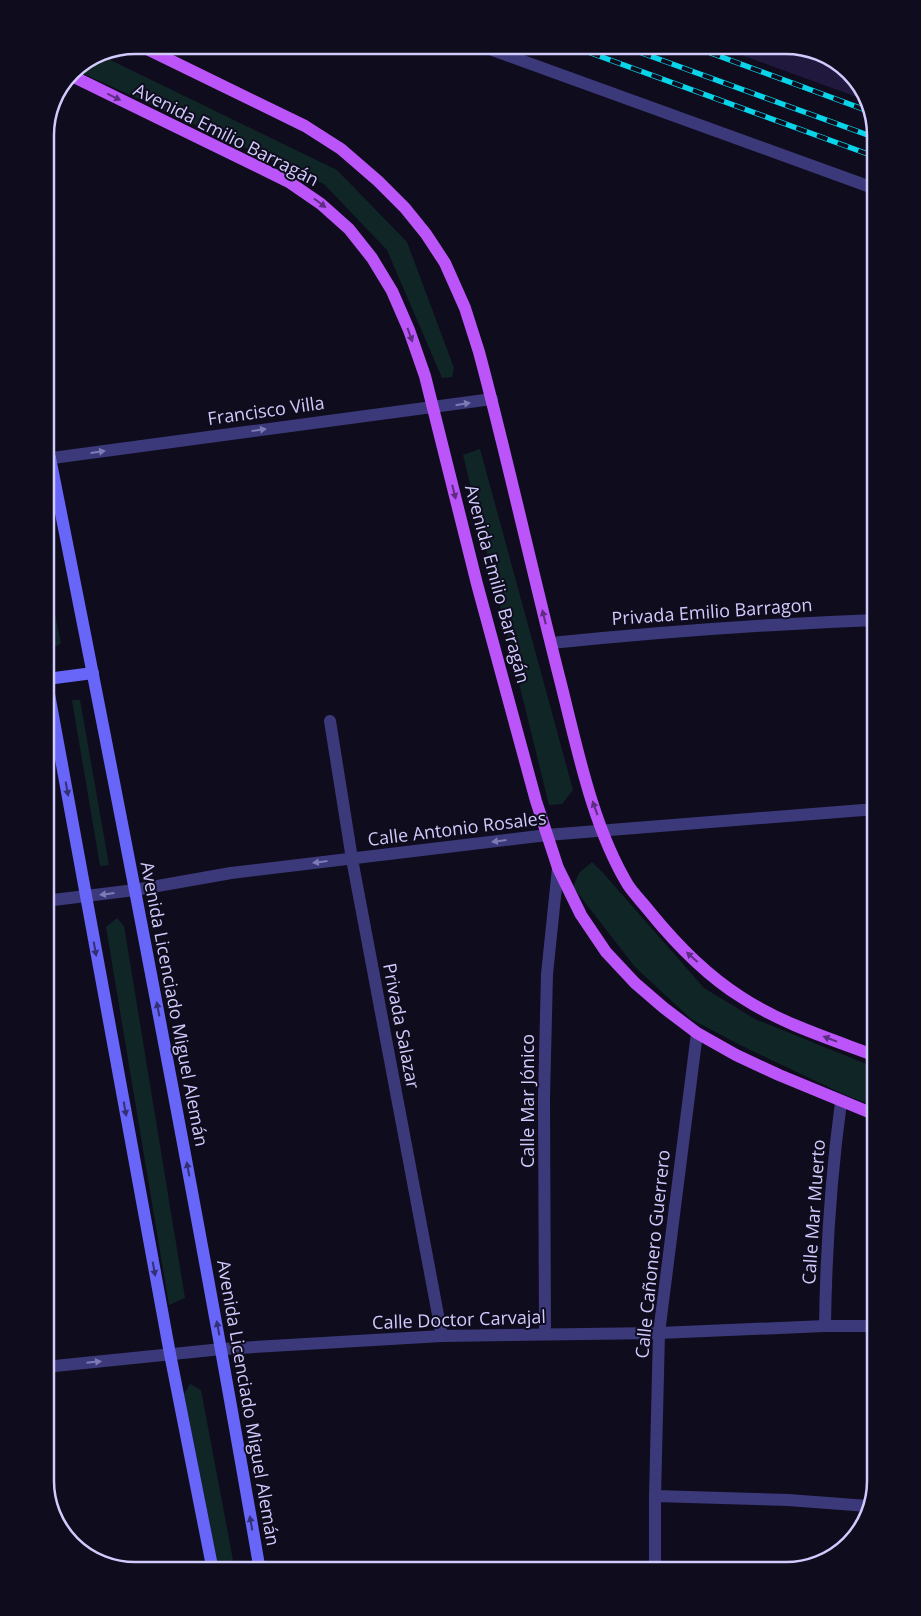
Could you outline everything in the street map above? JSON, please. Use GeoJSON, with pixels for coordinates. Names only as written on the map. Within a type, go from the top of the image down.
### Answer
{"type":"FeatureCollection","features":[{"type":"Feature","properties":{"kind":"main road","name":"Avenida Emilio Barragán"},"geometry":{"type":"LineString","coordinates":[[157,54],[304,126],[341,149],[405,208],[445,263],[465,308],[492,399],[550,643],[591,797],[616,861],[629,886],[664,929],[716,978],[742,998],[798,1027],[867,1053]]}},
{"type":"Feature","properties":{"kind":"main road","name":"Avenida Emilio Barragán"},"geometry":{"type":"LineString","coordinates":[[77,79],[289,182],[321,204],[349,229],[372,258],[392,292],[419,358],[497,660],[547,835],[558,868],[581,915],[606,952],[635,983],[697,1033],[736,1055],[867,1112]]}},
{"type":"Feature","properties":{"kind":"main road","name":"Avenida Licenciado Miguel Alemán"},"geometry":{"type":"LineString","coordinates":[[54,488],[93,673],[135,890],[222,1349],[258,1562]]}},
{"type":"Feature","properties":{"kind":"main road"},"geometry":{"type":"LineString","coordinates":[[54,675],[93,673]]}},
{"type":"Feature","properties":{"kind":"main road"},"geometry":{"type":"LineString","coordinates":[[54,720],[170,1354],[211,1562]]}},
{"type":"Feature","properties":{"kind":"street"},"geometry":{"type":"LineString","coordinates":[[503,54],[867,186]]}},
{"type":"Feature","properties":{"kind":"street","name":"Francisco Villa"},"geometry":{"type":"LineString","coordinates":[[54,458],[492,399]]}},
{"type":"Feature","properties":{"kind":"street","name":"Privada Emilio Barragon"},"geometry":{"type":"LineString","coordinates":[[550,643],[781,624],[867,620]]}},
{"type":"Feature","properties":{"kind":"street","name":"Privada Salazar"},"geometry":{"type":"LineString","coordinates":[[330,721],[352,859],[442,1336]]}},
{"type":"Feature","properties":{"kind":"street","name":"Calle Antonio Rosales"},"geometry":{"type":"LineString","coordinates":[[54,900],[135,890],[231,873],[547,835],[867,810]]}},
{"type":"Feature","properties":{"kind":"street","name":"Calle Mar Jónico"},"geometry":{"type":"LineString","coordinates":[[546,1334],[544,1098],[546,993],[558,868]]}},
{"type":"Feature","properties":{"kind":"street","name":"Calle Cañonero Guerrero"},"geometry":{"type":"LineString","coordinates":[[655,1562],[659,1333],[697,1033]]}},
{"type":"Feature","properties":{"kind":"street","name":"Calle Mar Muerto"},"geometry":{"type":"LineString","coordinates":[[825,1326],[826,1255],[832,1178],[841,1102]]}},
{"type":"Feature","properties":{"kind":"street","name":"Calle Doctor Carvajal"},"geometry":{"type":"LineString","coordinates":[[54,1366],[222,1349],[442,1336],[659,1333],[867,1326]]}},
{"type":"Feature","properties":{"kind":"street"},"geometry":{"type":"LineString","coordinates":[[655,1496],[788,1500],[863,1506]]}},
{"type":"Feature","properties":{"kind":"green space"},"geometry":{"type":"Polygon","coordinates":[[[108,59],[337,170],[407,242],[454,368],[452,377],[442,378],[387,250],[324,184],[83,73],[90,67],[108,59]]]}},
{"type":"Feature","properties":{"kind":"green space"},"geometry":{"type":"Polygon","coordinates":[[[480,449],[573,790],[562,804],[549,805],[463,455],[480,449]]]}},
{"type":"Feature","properties":{"kind":"green space"},"geometry":{"type":"Polygon","coordinates":[[[54,609],[61,643],[54,646],[54,609]]]}},
{"type":"Feature","properties":{"kind":"green space"},"geometry":{"type":"Polygon","coordinates":[[[72,700],[80,700],[109,865],[100,866],[72,700]]]}},
{"type":"Feature","properties":{"kind":"green space"},"geometry":{"type":"Polygon","coordinates":[[[592,862],[704,988],[755,1019],[867,1064],[867,1103],[740,1045],[691,1019],[635,967],[573,887],[579,873],[592,862]]]}},
{"type":"Feature","properties":{"kind":"green space"},"geometry":{"type":"Polygon","coordinates":[[[117,918],[124,926],[185,1298],[169,1305],[106,927],[117,918]]]}},
{"type":"Feature","properties":{"kind":"green space"},"geometry":{"type":"Polygon","coordinates":[[[190,1384],[201,1390],[233,1562],[217,1562],[184,1394],[190,1384]]]}},
{"type":"Feature","properties":{"kind":"building"},"geometry":{"type":"Polygon","coordinates":[[[739,54],[791,54],[812,58],[831,67],[840,74],[858,97],[739,54]]]}},
{"type":"Feature","properties":{"kind":"railway"},"geometry":{"type":"LineString","coordinates":[[594,54],[867,154]]}},
{"type":"Feature","properties":{"kind":"railway"},"geometry":{"type":"LineString","coordinates":[[645,54],[867,135]]}},
{"type":"Feature","properties":{"kind":"railway"},"geometry":{"type":"LineString","coordinates":[[713,54],[863,109]]}}]}
